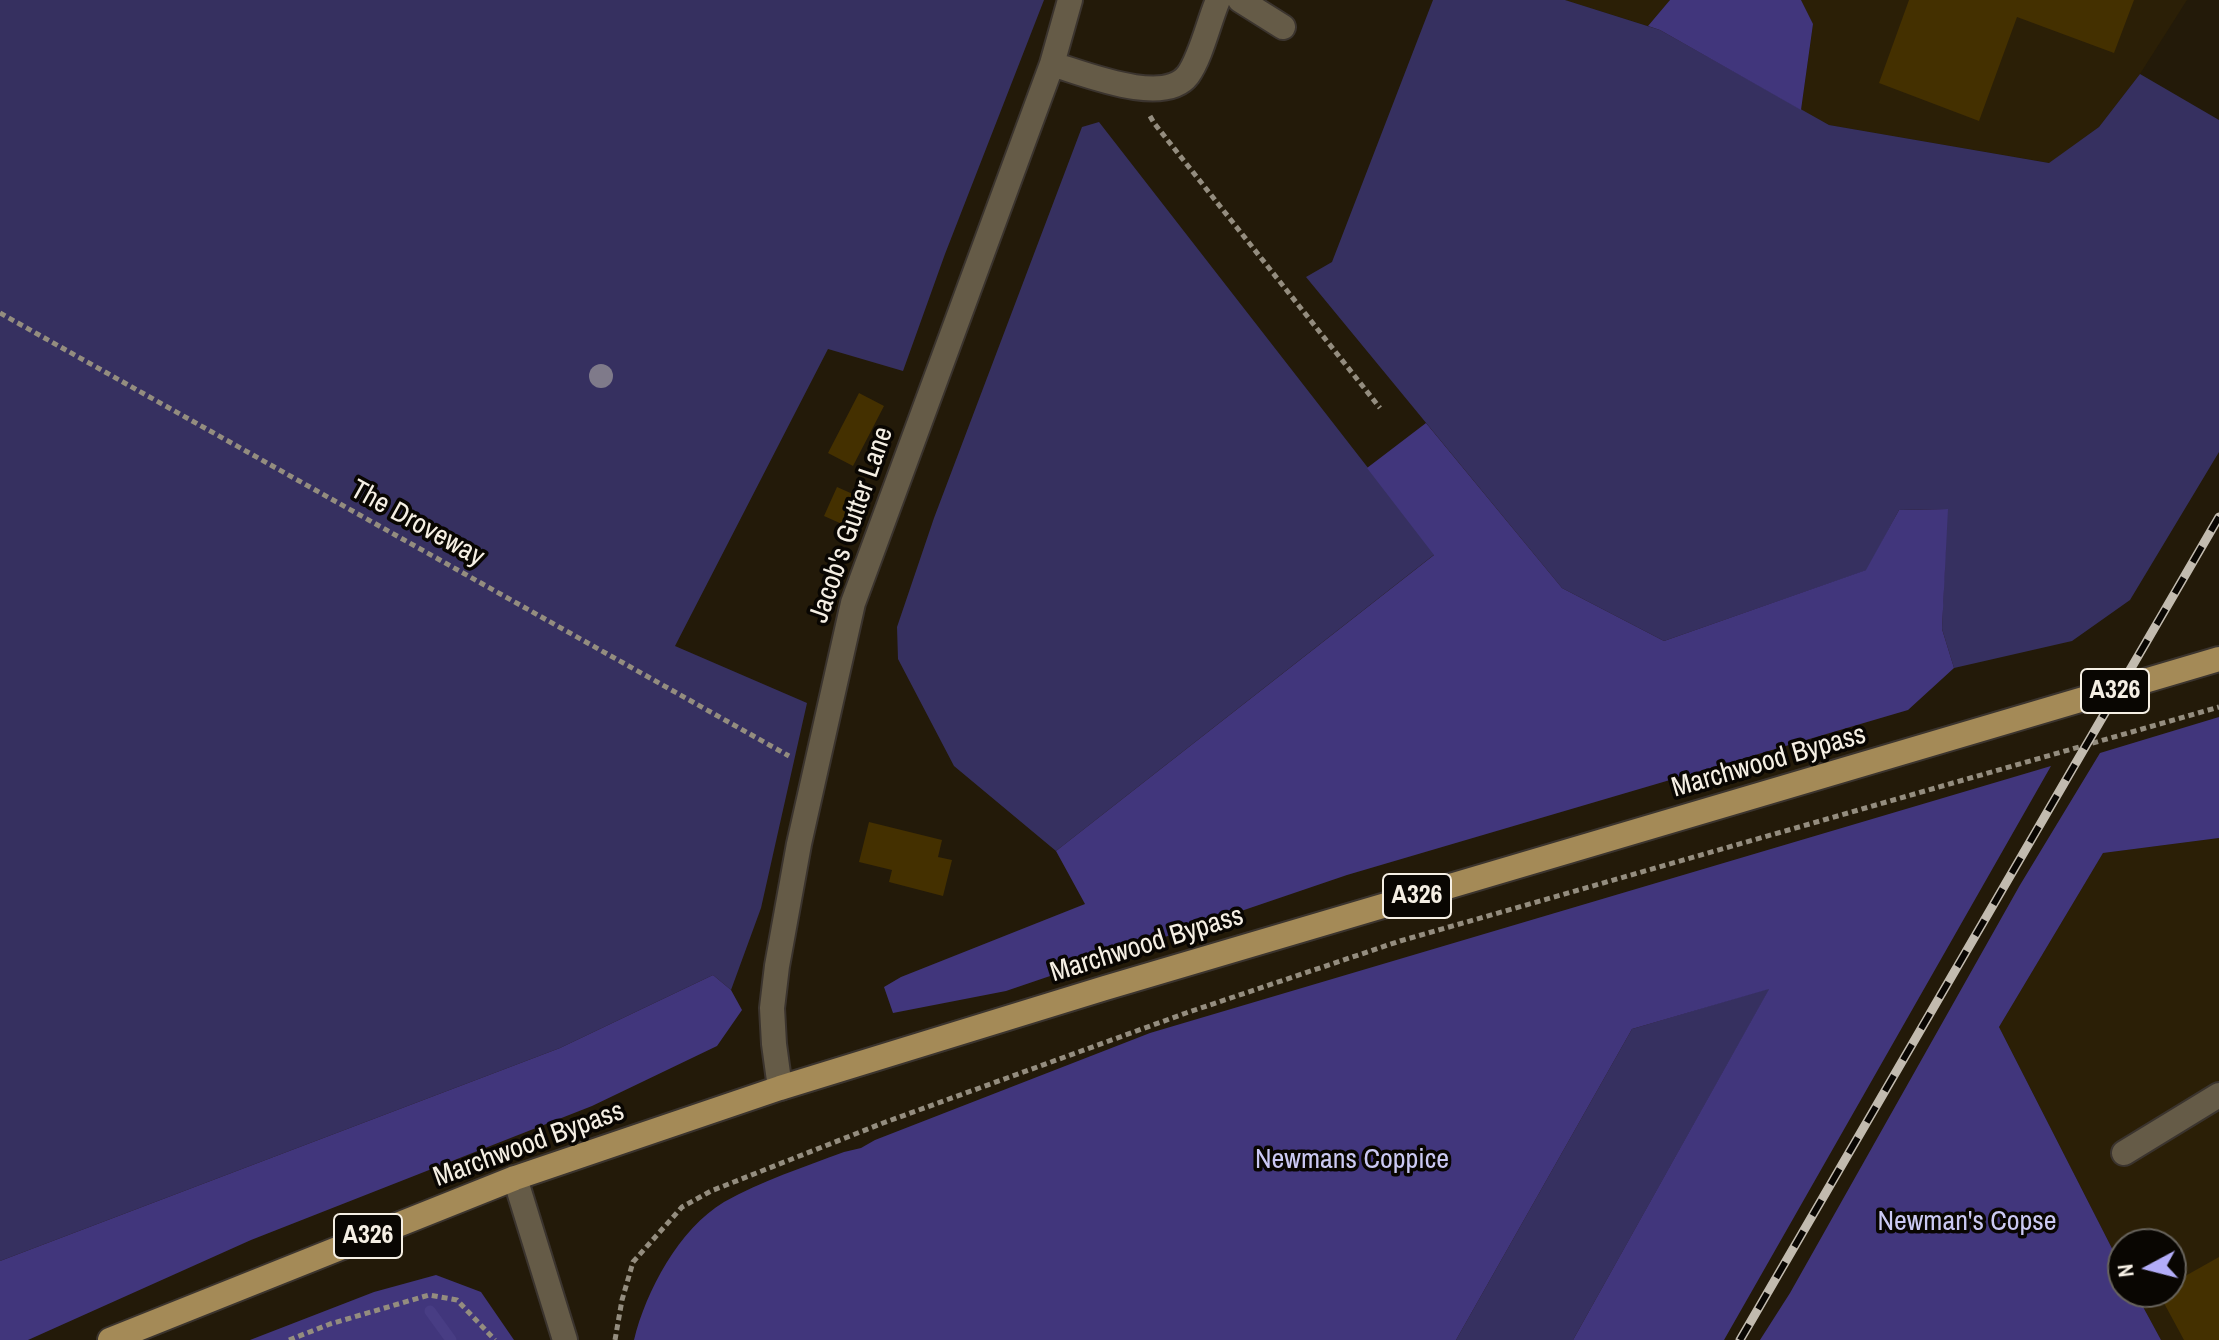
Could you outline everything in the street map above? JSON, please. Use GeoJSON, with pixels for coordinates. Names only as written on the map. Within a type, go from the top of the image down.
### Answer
{"type":"FeatureCollection","features":[{"type":"Feature","properties":{"kind":"main road","name":"Marchwood Bypass"},"geometry":{"type":"LineString","coordinates":[[110,1340],[515,1178],[780,1088],[1105,988],[2219,659]]}},
{"type":"Feature","properties":{"kind":"street","name":"Jacob's Gutter Lane"},"geometry":{"type":"LineString","coordinates":[[780,1088],[772,1008],[777,966],[814,771],[853,603],[1052,64],[1070,0]]}},
{"type":"Feature","properties":{"kind":"street"},"geometry":{"type":"LineString","coordinates":[[1052,64],[1139,89],[1170,87],[1187,77],[1218,0]]}},
{"type":"Feature","properties":{"kind":"street"},"geometry":{"type":"LineString","coordinates":[[1240,0],[1283,27]]}},
{"type":"Feature","properties":{"kind":"street"},"geometry":{"type":"LineString","coordinates":[[2124,1153],[2219,1095]]}},
{"type":"Feature","properties":{"kind":"street"},"geometry":{"type":"LineString","coordinates":[[515,1178],[565,1340]]}},
{"type":"Feature","properties":{"kind":"path"},"geometry":{"type":"LineString","coordinates":[[1139,89],[1154,123],[1380,408]]}},
{"type":"Feature","properties":{"kind":"path","name":"The Droveway"},"geometry":{"type":"LineString","coordinates":[[0,313],[814,771]]}},
{"type":"Feature","properties":{"kind":"path"},"geometry":{"type":"LineString","coordinates":[[615,1340],[633,1262],[682,1207],[711,1191],[869,1128],[1186,1013],[1400,941],[2219,707]]}},
{"type":"Feature","properties":{"kind":"path"},"geometry":{"type":"LineString","coordinates":[[289,1340],[330,1324],[429,1295],[457,1300],[495,1340]]}},
{"type":"Feature","properties":{"kind":"shaded area"},"geometry":{"type":"Polygon","coordinates":[[[0,0],[1044,0],[903,371],[828,349],[675,646],[807,703],[761,908],[731,990],[713,975],[560,1048],[0,1261],[0,0]]]}},
{"type":"Feature","properties":{"kind":"shaded area"},"geometry":{"type":"Polygon","coordinates":[[[1433,0],[1565,0],[1660,30],[1829,125],[2049,163],[2099,127],[2140,74],[2219,120],[2219,452],[2130,600],[2072,641],[1954,668],[1942,629],[1947,509],[1899,510],[1867,570],[1664,641],[1562,588],[1306,277],[1332,262],[1433,0]]]}},
{"type":"Feature","properties":{"kind":"shaded area"},"geometry":{"type":"Polygon","coordinates":[[[1565,0],[1670,0],[1648,26],[1565,0]]]}},
{"type":"Feature","properties":{"kind":"shaded area"},"geometry":{"type":"Polygon","coordinates":[[[1801,0],[2187,0],[2140,74],[2099,127],[2050,163],[1829,125],[1801,110],[1813,25],[1801,0]]]}},
{"type":"Feature","properties":{"kind":"shaded area"},"geometry":{"type":"Polygon","coordinates":[[[1099,122],[1435,554],[1056,851],[954,766],[898,659],[897,627],[934,518],[1082,127],[1099,122]]]}},
{"type":"Feature","properties":{"kind":"shaded area"},"geometry":{"type":"Polygon","coordinates":[[[2219,838],[2219,1340],[2161,1340],[2144,1308],[2187,1308],[2187,1228],[2107,1228],[2107,1239],[1999,1027],[2103,853],[2219,838]]]}},
{"type":"Feature","properties":{"kind":"shaded area"},"geometry":{"type":"Polygon","coordinates":[[[1770,988],[1573,1340],[1456,1340],[1632,1029],[1770,988]]]}},
{"type":"Feature","properties":{"kind":"green space"},"geometry":{"type":"Polygon","coordinates":[[[1670,0],[1801,0],[1813,24],[1801,110],[1648,26],[1670,0]]]}},
{"type":"Feature","properties":{"kind":"green space"},"geometry":{"type":"Polygon","coordinates":[[[1426,423],[1562,588],[1664,641],[1866,570],[1899,510],[1948,509],[1942,629],[1954,668],[1908,710],[1347,875],[1006,991],[893,1013],[884,987],[901,977],[1085,904],[1056,851],[1434,555],[1367,468],[1426,423]]]}},
{"type":"Feature","properties":{"kind":"green space","name":"Newman's Copse"},"geometry":{"type":"Polygon","coordinates":[[[2219,717],[2219,838],[2103,853],[1999,1027],[2107,1239],[2107,1308],[2144,1308],[2161,1340],[1760,1340],[1790,1293],[2020,885],[2100,753],[2219,717]]]}},
{"type":"Feature","properties":{"kind":"green space","name":"Newmans Coppice"},"geometry":{"type":"Polygon","coordinates":[[[2051,766],[1724,1340],[1573,1340],[1769,989],[1632,1029],[1456,1340],[634,1340],[656,1282],[679,1245],[708,1214],[753,1187],[861,1148],[1150,1033],[2051,766]]]}},
{"type":"Feature","properties":{"kind":"green space"},"geometry":{"type":"Polygon","coordinates":[[[713,975],[731,990],[742,1010],[717,1046],[592,1106],[251,1240],[28,1340],[0,1340],[0,1261],[560,1048],[713,975]]]}},
{"type":"Feature","properties":{"kind":"green space"},"geometry":{"type":"Polygon","coordinates":[[[436,1275],[481,1292],[514,1340],[250,1340],[374,1292],[436,1275]]]}},
{"type":"Feature","properties":{"kind":"building"},"geometry":{"type":"Polygon","coordinates":[[[1909,0],[2134,0],[2114,53],[2017,17],[1979,121],[1879,83],[1909,0]]]}},
{"type":"Feature","properties":{"kind":"building"},"geometry":{"type":"Polygon","coordinates":[[[859,393],[884,406],[853,466],[828,453],[859,393]]]}},
{"type":"Feature","properties":{"kind":"building"},"geometry":{"type":"Polygon","coordinates":[[[837,487],[855,495],[842,524],[824,516],[837,487]]]}},
{"type":"Feature","properties":{"kind":"building"},"geometry":{"type":"Polygon","coordinates":[[[869,822],[942,840],[938,857],[952,860],[943,896],[889,882],[892,870],[859,862],[869,822]]]}},
{"type":"Feature","properties":{"kind":"building"},"geometry":{"type":"Polygon","coordinates":[[[2219,1257],[2219,1340],[2184,1340],[2167,1308],[2187,1308],[2187,1275],[2219,1257]]]}},
{"type":"Feature","properties":{"kind":"waterway"},"geometry":{"type":"LineString","coordinates":[[430,1311],[451,1340]]}},
{"type":"Feature","properties":{"kind":"railway"},"geometry":{"type":"LineString","coordinates":[[1740,1340],[2219,517]]}}]}
